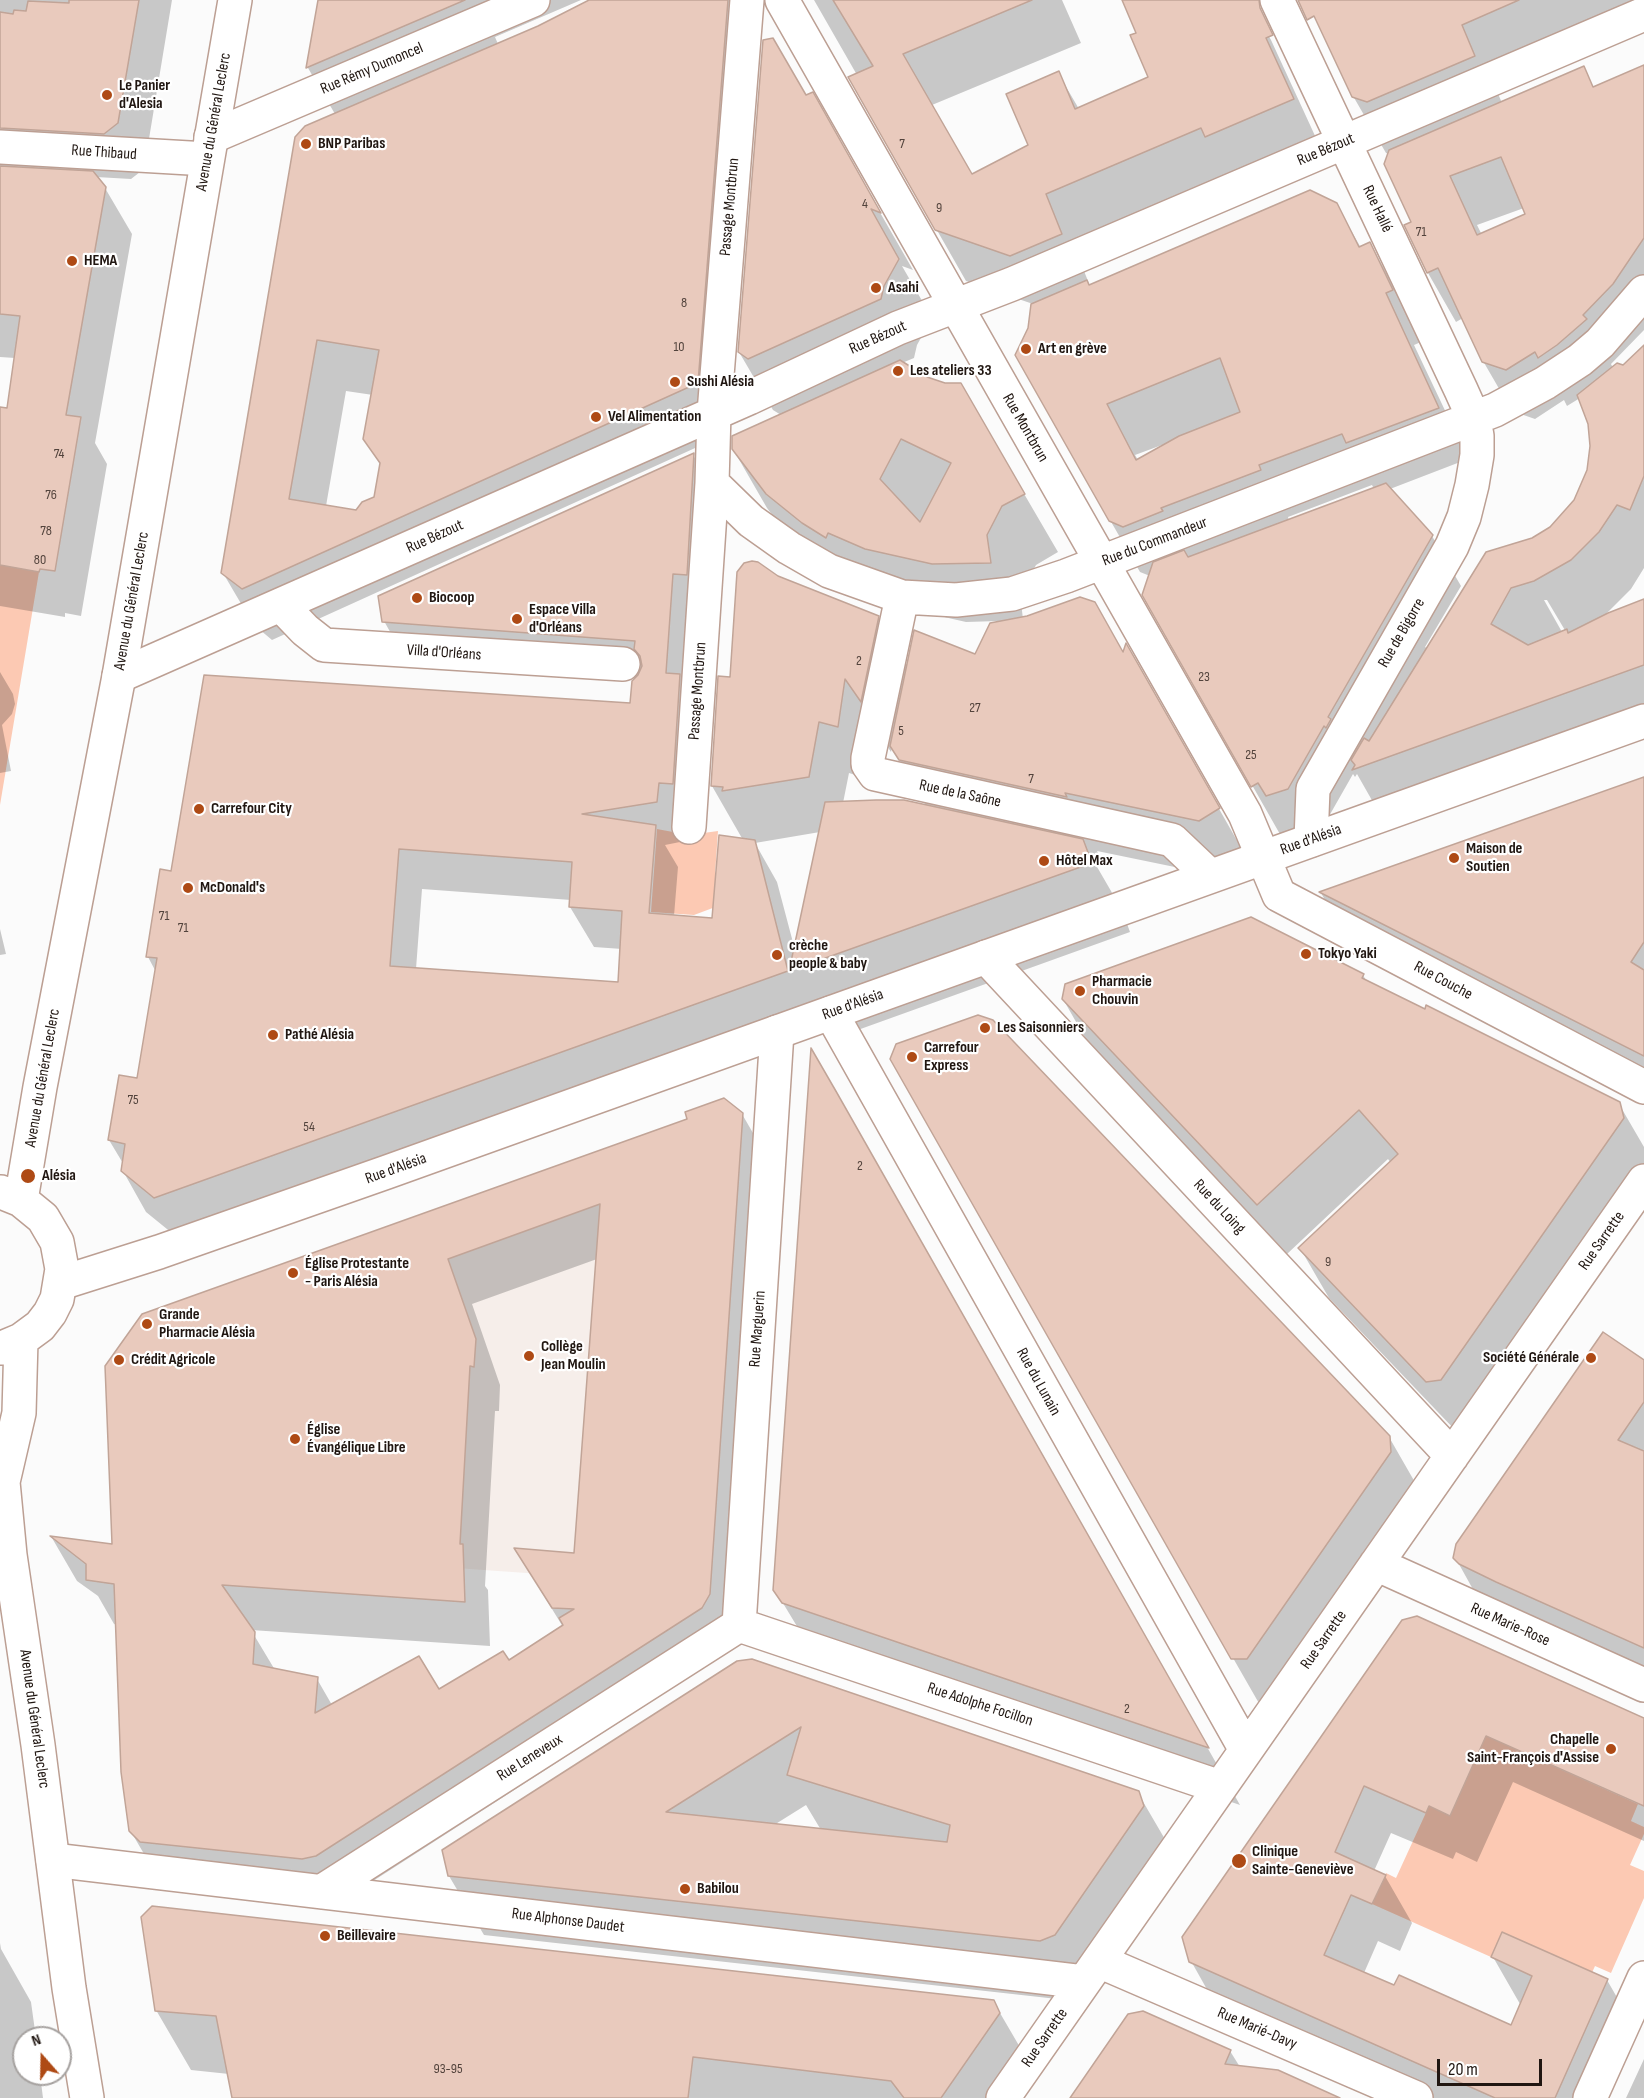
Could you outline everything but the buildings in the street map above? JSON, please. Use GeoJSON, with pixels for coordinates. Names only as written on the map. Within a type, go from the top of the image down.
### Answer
{"type":"FeatureCollection","features":[{"type":"Feature","properties":{"kind":"street","name":"Avenue du Général Leclerc"},"geometry":{"type":"LineString","coordinates":[[11,1196],[40,1087],[119,676],[235,0]]}},
{"type":"Feature","properties":{"kind":"street","name":"Rue Rémy Dumoncel"},"geometry":{"type":"LineString","coordinates":[[209,148],[533,0]]}},
{"type":"Feature","properties":{"kind":"street","name":"Passage Montbrun"},"geometry":{"type":"LineString","coordinates":[[714,413],[747,0]]}},
{"type":"Feature","properties":{"kind":"street","name":"Rue Montbrun"},"geometry":{"type":"LineString","coordinates":[[782,0],[1245,814],[1263,858]]}},
{"type":"Feature","properties":{"kind":"street","name":"Rue Hallé"},"geometry":{"type":"LineString","coordinates":[[1277,0],[1474,419]]}},
{"type":"Feature","properties":{"kind":"street","name":"Rue Bézout"},"geometry":{"type":"LineString","coordinates":[[119,676],[714,413],[898,328],[956,306],[1644,14]]}},
{"type":"Feature","properties":{"kind":"street","name":"Rue Thibaud"},"geometry":{"type":"LineString","coordinates":[[0,147],[209,148]]}},
{"type":"Feature","properties":{"kind":"street","name":"Rue du Commandeur"},"geometry":{"type":"LineString","coordinates":[[712,483],[751,520],[789,548],[829,571],[902,597],[957,600],[1012,594],[1474,419],[1529,392],[1580,360],[1600,343],[1644,292]]}},
{"type":"Feature","properties":{"kind":"street"},"geometry":{"type":"LineString","coordinates":[[712,483],[714,413]]}},
{"type":"Feature","properties":{"kind":"street","name":"Rue de Bigorre"},"geometry":{"type":"LineString","coordinates":[[1311,840],[1313,789],[1452,546],[1464,517],[1477,455],[1474,419]]}},
{"type":"Feature","properties":{"kind":"street","name":"Passage Montbrun"},"geometry":{"type":"LineString","coordinates":[[689,827],[712,483]]}},
{"type":"Feature","properties":{"kind":"street","name":"Rue de la Saône"},"geometry":{"type":"LineString","coordinates":[[902,597],[868,758],[868,764],[875,774],[1172,840],[1210,876]]}},
{"type":"Feature","properties":{"kind":"street","name":"Villa d'Orléans"},"geometry":{"type":"LineString","coordinates":[[281,605],[305,630],[324,645],[623,664]]}},
{"type":"Feature","properties":{"kind":"street","name":"Rue d'Alésia"},"geometry":{"type":"LineString","coordinates":[[61,1283],[159,1252],[356,1183],[1644,721]]}},
{"type":"Feature","properties":{"kind":"street","name":"Rue Couche"},"geometry":{"type":"LineString","coordinates":[[1263,858],[1279,895],[1644,1087]]}},
{"type":"Feature","properties":{"kind":"street","name":"Rue du Loing"},"geometry":{"type":"LineString","coordinates":[[986,957],[1452,1456]]}},
{"type":"Feature","properties":{"kind":"street","name":"Rue du Lunain"},"geometry":{"type":"LineString","coordinates":[[831,1013],[1223,1713],[1246,1750]]}},
{"type":"Feature","properties":{"kind":"street","name":"Rue Marguerin"},"geometry":{"type":"LineString","coordinates":[[739,1625],[777,1032]]}},
{"type":"Feature","properties":{"kind":"street","name":"Rue Sarrette"},"geometry":{"type":"LineString","coordinates":[[1003,2098],[1644,1181]]}},
{"type":"Feature","properties":{"kind":"street"},"geometry":{"type":"LineString","coordinates":[[11,1196],[33,1208],[51,1229],[60,1256],[61,1283],[57,1299],[40,1326],[11,1344]]}},
{"type":"Feature","properties":{"kind":"street","name":"Avenue du Général Leclerc"},"geometry":{"type":"LineString","coordinates":[[11,1344],[19,1413],[3,1482],[10,1555],[69,1988],[87,2098]]}},
{"type":"Feature","properties":{"kind":"street","name":"Rue Marie-Rose"},"geometry":{"type":"LineString","coordinates":[[1376,1564],[1644,1685]]}},
{"type":"Feature","properties":{"kind":"street","name":"Rue Adolphe Focillon"},"geometry":{"type":"LineString","coordinates":[[739,1625],[1220,1787]]}},
{"type":"Feature","properties":{"kind":"street","name":"Rue Leneveux"},"geometry":{"type":"LineString","coordinates":[[321,1892],[739,1625]]}},
{"type":"Feature","properties":{"kind":"street","name":"Rue Alphonse Daudet"},"geometry":{"type":"LineString","coordinates":[[53,1860],[321,1892],[1091,1971]]}},
{"type":"Feature","properties":{"kind":"street","name":"Rue Marié-Davy"},"geometry":{"type":"LineString","coordinates":[[1091,1971],[1416,2098]]}},
{"type":"Feature","properties":{"kind":"street"},"geometry":{"type":"LineString","coordinates":[[1590,2098],[1644,1978]]}},
{"type":"Feature","properties":{"kind":"shaded area"},"geometry":{"type":"Polygon","coordinates":[[[0,565],[39,572],[0,805],[0,565]]]}},
{"type":"Feature","properties":{"kind":"shaded area"},"geometry":{"type":"Polygon","coordinates":[[[657,829],[689,835],[718,831],[715,875],[728,877],[718,906],[694,915],[651,912],[657,829]]]}},
{"type":"Feature","properties":{"kind":"shaded area","name":"Collège Jean Moulin"},"geometry":{"type":"Polygon","coordinates":[[[651,1132],[599,1578],[411,1565],[423,1214],[651,1132]]]}},
{"type":"Feature","properties":{"kind":"shaded area"},"geometry":{"type":"Polygon","coordinates":[[[1486,1736],[1638,1804],[1631,1821],[1644,1827],[1644,1834],[1630,1865],[1644,1871],[1644,1898],[1611,1973],[1595,1966],[1590,1977],[1561,1958],[1502,1932],[1491,1957],[1372,1904],[1386,1873],[1396,1878],[1429,1806],[1450,1816],[1486,1736]]]}},
{"type":"Feature","properties":{"kind":"place","name":"Le Panier d'Alesia"},"geometry":{"type":"Point","coordinates":[107,95]}},
{"type":"Feature","properties":{"kind":"place","name":"BNP Paribas"},"geometry":{"type":"Point","coordinates":[306,144]}},
{"type":"Feature","properties":{"kind":"place","name":"HEMA"},"geometry":{"type":"Point","coordinates":[72,261]}},
{"type":"Feature","properties":{"kind":"place","name":"Asahi"},"geometry":{"type":"Point","coordinates":[876,288]}},
{"type":"Feature","properties":{"kind":"place","name":"Art en grève"},"geometry":{"type":"Point","coordinates":[1026,349]}},
{"type":"Feature","properties":{"kind":"place","name":"Les ateliers 33"},"geometry":{"type":"Point","coordinates":[898,371]}},
{"type":"Feature","properties":{"kind":"place","name":"Sushi Alésia"},"geometry":{"type":"Point","coordinates":[675,382]}},
{"type":"Feature","properties":{"kind":"place","name":"Vel Alimentation"},"geometry":{"type":"Point","coordinates":[596,417]}},
{"type":"Feature","properties":{"kind":"place","name":"Biocoop"},"geometry":{"type":"Point","coordinates":[417,598]}},
{"type":"Feature","properties":{"kind":"place","name":"Espace Villa d'Orléans"},"geometry":{"type":"Point","coordinates":[517,619]}},
{"type":"Feature","properties":{"kind":"place","name":"Carrefour City"},"geometry":{"type":"Point","coordinates":[199,809]}},
{"type":"Feature","properties":{"kind":"place","name":"Maison de Soutien"},"geometry":{"type":"Point","coordinates":[1454,858]}},
{"type":"Feature","properties":{"kind":"place","name":"Hôtel Max"},"geometry":{"type":"Point","coordinates":[1044,861]}},
{"type":"Feature","properties":{"kind":"place","name":"McDonald's"},"geometry":{"type":"Point","coordinates":[188,888]}},
{"type":"Feature","properties":{"kind":"place","name":"Tokyo Yaki"},"geometry":{"type":"Point","coordinates":[1306,954]}},
{"type":"Feature","properties":{"kind":"place","name":"crèche people & baby"},"geometry":{"type":"Point","coordinates":[777,955]}},
{"type":"Feature","properties":{"kind":"place","name":"Pharmacie Chouvin"},"geometry":{"type":"Point","coordinates":[1080,991]}},
{"type":"Feature","properties":{"kind":"place","name":"Les Saisonniers"},"geometry":{"type":"Point","coordinates":[985,1028]}},
{"type":"Feature","properties":{"kind":"place","name":"Pathé Alésia"},"geometry":{"type":"Point","coordinates":[273,1035]}},
{"type":"Feature","properties":{"kind":"place","name":"Carrefour Express"},"geometry":{"type":"Point","coordinates":[912,1057]}},
{"type":"Feature","properties":{"kind":"place","name":"Alésia"},"geometry":{"type":"Point","coordinates":[28,1176]}},
{"type":"Feature","properties":{"kind":"place","name":"Église Protestante - Paris Alésia"},"geometry":{"type":"Point","coordinates":[293,1273]}},
{"type":"Feature","properties":{"kind":"place","name":"Grande Pharmacie Alésia"},"geometry":{"type":"Point","coordinates":[147,1324]}},
{"type":"Feature","properties":{"kind":"place","name":"Collège Jean Moulin"},"geometry":{"type":"Point","coordinates":[529,1356]}},
{"type":"Feature","properties":{"kind":"place","name":"Société Générale"},"geometry":{"type":"Point","coordinates":[1591,1358]}},
{"type":"Feature","properties":{"kind":"place","name":"Crédit Agricole"},"geometry":{"type":"Point","coordinates":[119,1360]}},
{"type":"Feature","properties":{"kind":"place","name":"Église Évangélique Libre"},"geometry":{"type":"Point","coordinates":[295,1439]}},
{"type":"Feature","properties":{"kind":"place","name":"Chapelle Saint-François d'Assise"},"geometry":{"type":"Point","coordinates":[1611,1749]}},
{"type":"Feature","properties":{"kind":"place","name":"Clinique Sainte-Geneviève"},"geometry":{"type":"Point","coordinates":[1239,1861]}},
{"type":"Feature","properties":{"kind":"place","name":"Babilou"},"geometry":{"type":"Point","coordinates":[685,1889]}},
{"type":"Feature","properties":{"kind":"place","name":"Beillevaire"},"geometry":{"type":"Point","coordinates":[325,1936]}}]}
